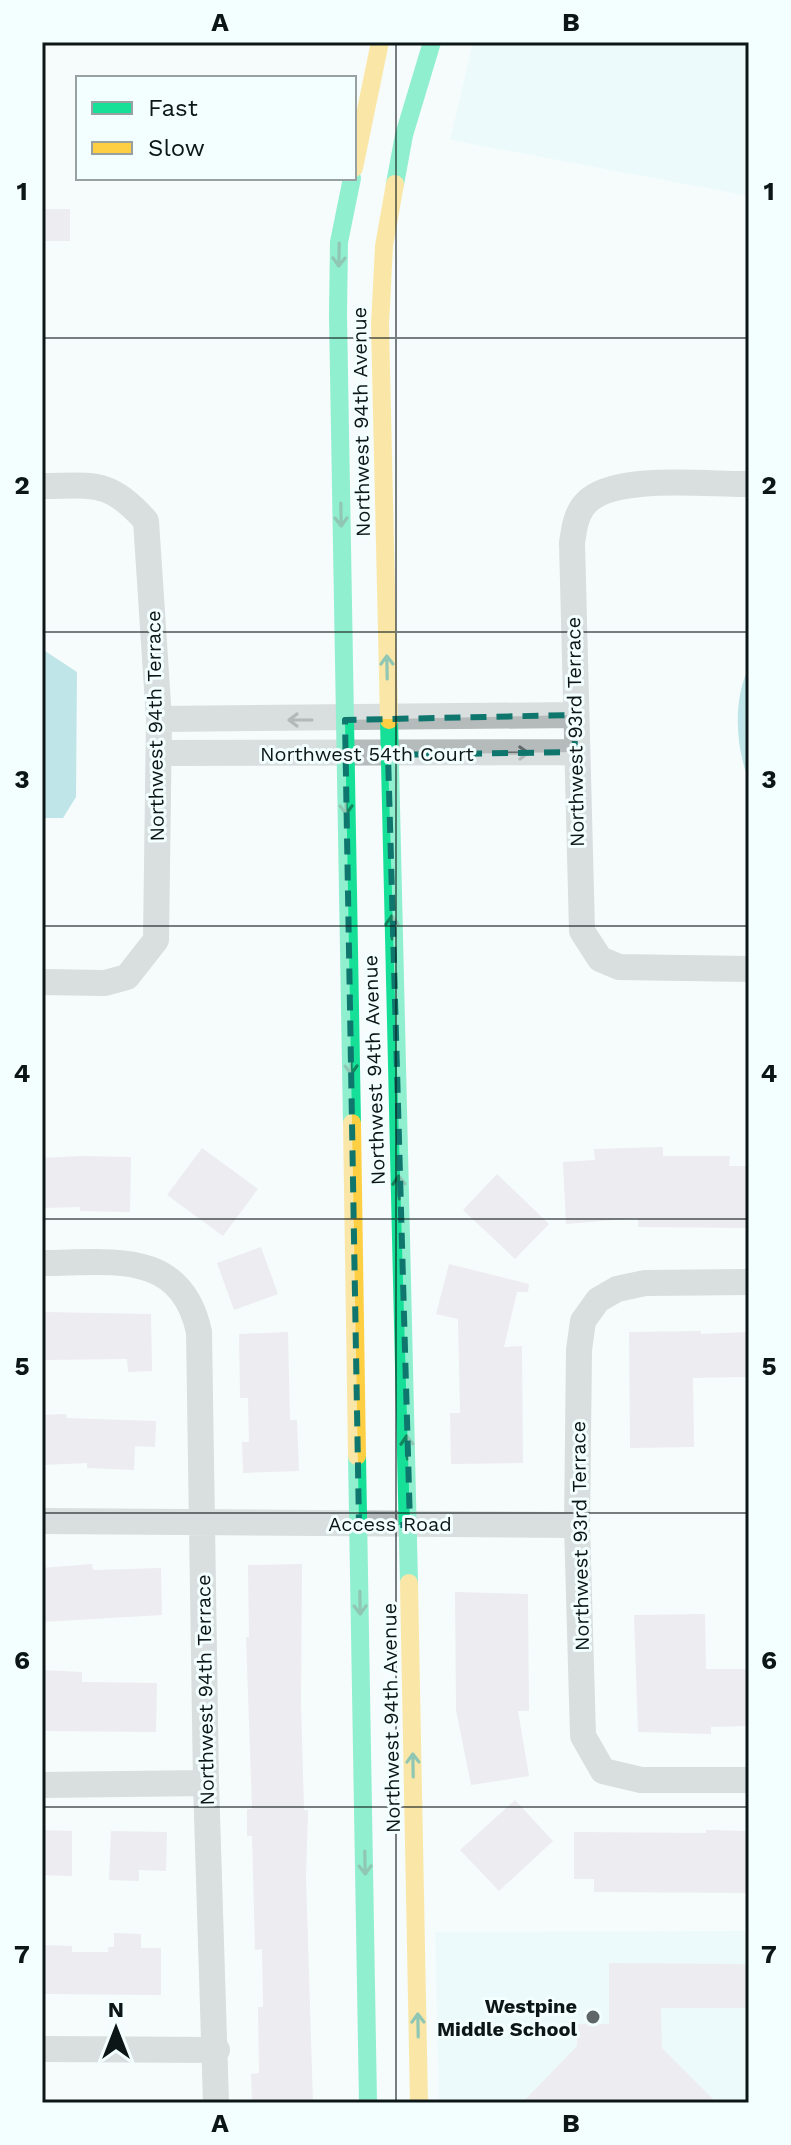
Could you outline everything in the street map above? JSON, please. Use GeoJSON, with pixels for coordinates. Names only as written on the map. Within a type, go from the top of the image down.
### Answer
{"type":"FeatureCollection","features":[{"type":"Feature","properties":{"kind":"street"},"geometry":{"type":"LineString","coordinates":[[356,158],[380,42]]}},
{"type":"Feature","properties":{"kind":"street","name":"Northwest 94th Avenue"},"geometry":{"type":"LineString","coordinates":[[419,2103],[410,1525],[388,755],[380,325],[384,246],[404,135],[432,42]]}},
{"type":"Feature","properties":{"kind":"street","name":"Northwest 94th Avenue"},"geometry":{"type":"LineString","coordinates":[[352,180],[339,242],[338,271],[368,2103]]}},
{"type":"Feature","properties":{"kind":"street","name":"Northwest 93rd Terrace"},"geometry":{"type":"LineString","coordinates":[[749,484],[626,485],[604,490],[585,503],[576,520],[572,543],[579,912],[589,945],[600,959],[640,970],[749,969]]}},
{"type":"Feature","properties":{"kind":"street","name":"Northwest 94th Terrace"},"geometry":{"type":"LineString","coordinates":[[42,486],[101,486],[126,498],[146,521],[150,541],[159,719],[156,940],[127,977],[105,983],[42,982]]}},
{"type":"Feature","properties":{"kind":"street","name":"Northwest 54th Court"},"geometry":{"type":"LineString","coordinates":[[159,719],[345,720],[574,715]]}},
{"type":"Feature","properties":{"kind":"street","name":"Northwest 54th Court"},"geometry":{"type":"LineString","coordinates":[[159,753],[345,756],[575,752]]}},
{"type":"Feature","properties":{"kind":"street","name":"Northwest 94th Terrace"},"geometry":{"type":"LineString","coordinates":[[42,1263],[146,1266],[178,1282],[194,1308],[199,1332],[206,1783],[217,2050],[216,2103]]}},
{"type":"Feature","properties":{"kind":"street","name":"Northwest 93rd Terrace"},"geometry":{"type":"LineString","coordinates":[[749,1282],[645,1283],[617,1289],[598,1300],[583,1321],[579,1350],[577,1525],[583,1736],[603,1771],[641,1780],[749,1780]]}},
{"type":"Feature","properties":{"kind":"street","name":"Access Road"},"geometry":{"type":"LineString","coordinates":[[42,1521],[577,1525]]}},
{"type":"Feature","properties":{"kind":"street"},"geometry":{"type":"LineString","coordinates":[[42,1785],[206,1783]]}},
{"type":"Feature","properties":{"kind":"street"},"geometry":{"type":"LineString","coordinates":[[42,2049],[217,2050]]}},
{"type":"Feature","properties":{"kind":"highlighted area"},"geometry":{"type":"Polygon","coordinates":[[[574,715],[575,752],[388,755],[410,1525],[359,1525],[345,720],[574,715]]]}},
{"type":"Feature","properties":{"kind":"shaded area"},"geometry":{"type":"Polygon","coordinates":[[[473,42],[749,42],[749,196],[450,140],[473,42]]]}},
{"type":"Feature","properties":{"kind":"shaded area","name":"Westpine Middle School"},"geometry":{"type":"Polygon","coordinates":[[[749,1931],[749,2103],[439,2103],[435,1932],[749,1931]]]}},
{"type":"Feature","properties":{"kind":"water"},"geometry":{"type":"Polygon","coordinates":[[[42,649],[77,672],[76,797],[63,818],[42,818],[42,649]]]}},
{"type":"Feature","properties":{"kind":"water"},"geometry":{"type":"Polygon","coordinates":[[[749,667],[749,780],[741,753],[738,708],[749,667]]]}},
{"type":"Feature","properties":{"kind":"building"},"geometry":{"type":"Polygon","coordinates":[[[42,209],[70,209],[70,241],[42,241],[42,209]]]}},
{"type":"Feature","properties":{"kind":"building"},"geometry":{"type":"Polygon","coordinates":[[[663,1147],[663,1156],[730,1156],[729,1166],[749,1166],[749,1228],[638,1227],[638,1218],[566,1224],[563,1162],[595,1160],[594,1149],[663,1147]]]}},
{"type":"Feature","properties":{"kind":"building"},"geometry":{"type":"Polygon","coordinates":[[[202,1148],[258,1189],[223,1236],[167,1195],[202,1148]]]}},
{"type":"Feature","properties":{"kind":"building"},"geometry":{"type":"Polygon","coordinates":[[[131,1157],[130,1212],[80,1211],[80,1207],[42,1208],[42,1158],[131,1157]]]}},
{"type":"Feature","properties":{"kind":"building"},"geometry":{"type":"Polygon","coordinates":[[[497,1174],[549,1224],[515,1259],[463,1210],[497,1174]]]}},
{"type":"Feature","properties":{"kind":"building"},"geometry":{"type":"Polygon","coordinates":[[[261,1247],[278,1294],[234,1310],[217,1263],[261,1247]]]}},
{"type":"Feature","properties":{"kind":"building"},"geometry":{"type":"Polygon","coordinates":[[[449,1264],[529,1284],[528,1292],[517,1292],[504,1347],[522,1346],[523,1463],[451,1464],[450,1413],[460,1413],[458,1319],[436,1314],[449,1264]]]}},
{"type":"Feature","properties":{"kind":"building"},"geometry":{"type":"Polygon","coordinates":[[[42,1312],[151,1314],[152,1371],[128,1372],[127,1359],[42,1360],[42,1312]]]}},
{"type":"Feature","properties":{"kind":"building"},"geometry":{"type":"Polygon","coordinates":[[[701,1331],[701,1334],[749,1332],[749,1377],[693,1378],[694,1447],[630,1448],[629,1332],[701,1331]]]}},
{"type":"Feature","properties":{"kind":"building"},"geometry":{"type":"Polygon","coordinates":[[[288,1332],[290,1420],[297,1420],[299,1471],[243,1473],[242,1442],[249,1442],[248,1398],[240,1398],[239,1334],[288,1332]]]}},
{"type":"Feature","properties":{"kind":"building"},"geometry":{"type":"Polygon","coordinates":[[[66,1414],[67,1418],[156,1421],[155,1447],[135,1446],[134,1470],[87,1468],[87,1463],[42,1465],[42,1415],[66,1414]]]}},
{"type":"Feature","properties":{"kind":"building"},"geometry":{"type":"Polygon","coordinates":[[[92,1564],[93,1570],[161,1568],[162,1615],[42,1622],[42,1568],[92,1564]]]}},
{"type":"Feature","properties":{"kind":"building"},"geometry":{"type":"Polygon","coordinates":[[[302,1564],[301,1703],[304,1810],[308,1810],[306,1877],[313,2103],[252,2103],[251,2074],[259,2073],[258,2007],[263,2007],[262,1949],[255,1950],[252,1836],[247,1836],[247,1809],[252,1809],[246,1637],[249,1637],[248,1565],[302,1564]]]}},
{"type":"Feature","properties":{"kind":"building"},"geometry":{"type":"Polygon","coordinates":[[[455,1592],[528,1594],[529,1711],[518,1711],[529,1776],[471,1785],[456,1710],[455,1592]]]}},
{"type":"Feature","properties":{"kind":"building"},"geometry":{"type":"Polygon","coordinates":[[[705,1614],[706,1669],[749,1669],[749,1726],[711,1727],[711,1734],[638,1732],[634,1615],[705,1614]]]}},
{"type":"Feature","properties":{"kind":"building"},"geometry":{"type":"Polygon","coordinates":[[[42,1670],[82,1672],[82,1682],[157,1683],[156,1732],[42,1731],[42,1670]]]}},
{"type":"Feature","properties":{"kind":"building"},"geometry":{"type":"Polygon","coordinates":[[[515,1800],[553,1841],[499,1891],[460,1850],[515,1800]]]}},
{"type":"Feature","properties":{"kind":"building"},"geometry":{"type":"Polygon","coordinates":[[[42,1830],[72,1831],[72,1876],[42,1875],[42,1830]]]}},
{"type":"Feature","properties":{"kind":"building"},"geometry":{"type":"Polygon","coordinates":[[[706,1830],[749,1831],[749,1893],[594,1892],[594,1879],[574,1879],[574,1832],[706,1833],[706,1830]]]}},
{"type":"Feature","properties":{"kind":"building"},"geometry":{"type":"Polygon","coordinates":[[[111,1831],[167,1832],[166,1871],[139,1870],[139,1881],[109,1880],[111,1831]]]}},
{"type":"Feature","properties":{"kind":"building"},"geometry":{"type":"Polygon","coordinates":[[[114,1933],[141,1934],[141,1948],[161,1948],[161,1995],[42,1994],[42,1945],[72,1946],[72,1952],[108,1952],[108,1947],[114,1947],[114,1933]]]}},
{"type":"Feature","properties":{"kind":"building"},"geometry":{"type":"Polygon","coordinates":[[[609,1963],[749,1964],[749,2008],[661,2008],[662,2048],[717,2103],[522,2103],[577,2046],[577,2024],[609,2024],[609,1963]]]}},
{"type":"Feature","properties":{"kind":"traffic: fast"},"geometry":{"type":"LineString","coordinates":[[395,184],[404,135],[432,42]]}},
{"type":"Feature","properties":{"kind":"traffic: fast"},"geometry":{"type":"LineString","coordinates":[[352,180],[339,242],[338,315],[352,1123]]}},
{"type":"Feature","properties":{"kind":"traffic: fast"},"geometry":{"type":"LineString","coordinates":[[389,720],[409,1583]]}},
{"type":"Feature","properties":{"kind":"traffic: fast"},"geometry":{"type":"LineString","coordinates":[[357,1456],[368,2103]]}},
{"type":"Feature","properties":{"kind":"traffic: slow"},"geometry":{"type":"LineString","coordinates":[[356,158],[380,42]]}},
{"type":"Feature","properties":{"kind":"traffic: slow"},"geometry":{"type":"LineString","coordinates":[[389,720],[380,325],[384,246],[395,184]]}},
{"type":"Feature","properties":{"kind":"traffic: slow"},"geometry":{"type":"LineString","coordinates":[[352,1123],[357,1456]]}},
{"type":"Feature","properties":{"kind":"traffic: slow"},"geometry":{"type":"LineString","coordinates":[[409,1583],[419,2103]]}},
{"type":"Feature","properties":{"kind":"place","name":"Westpine Middle School"},"geometry":{"type":"Point","coordinates":[593,2017]}}]}
